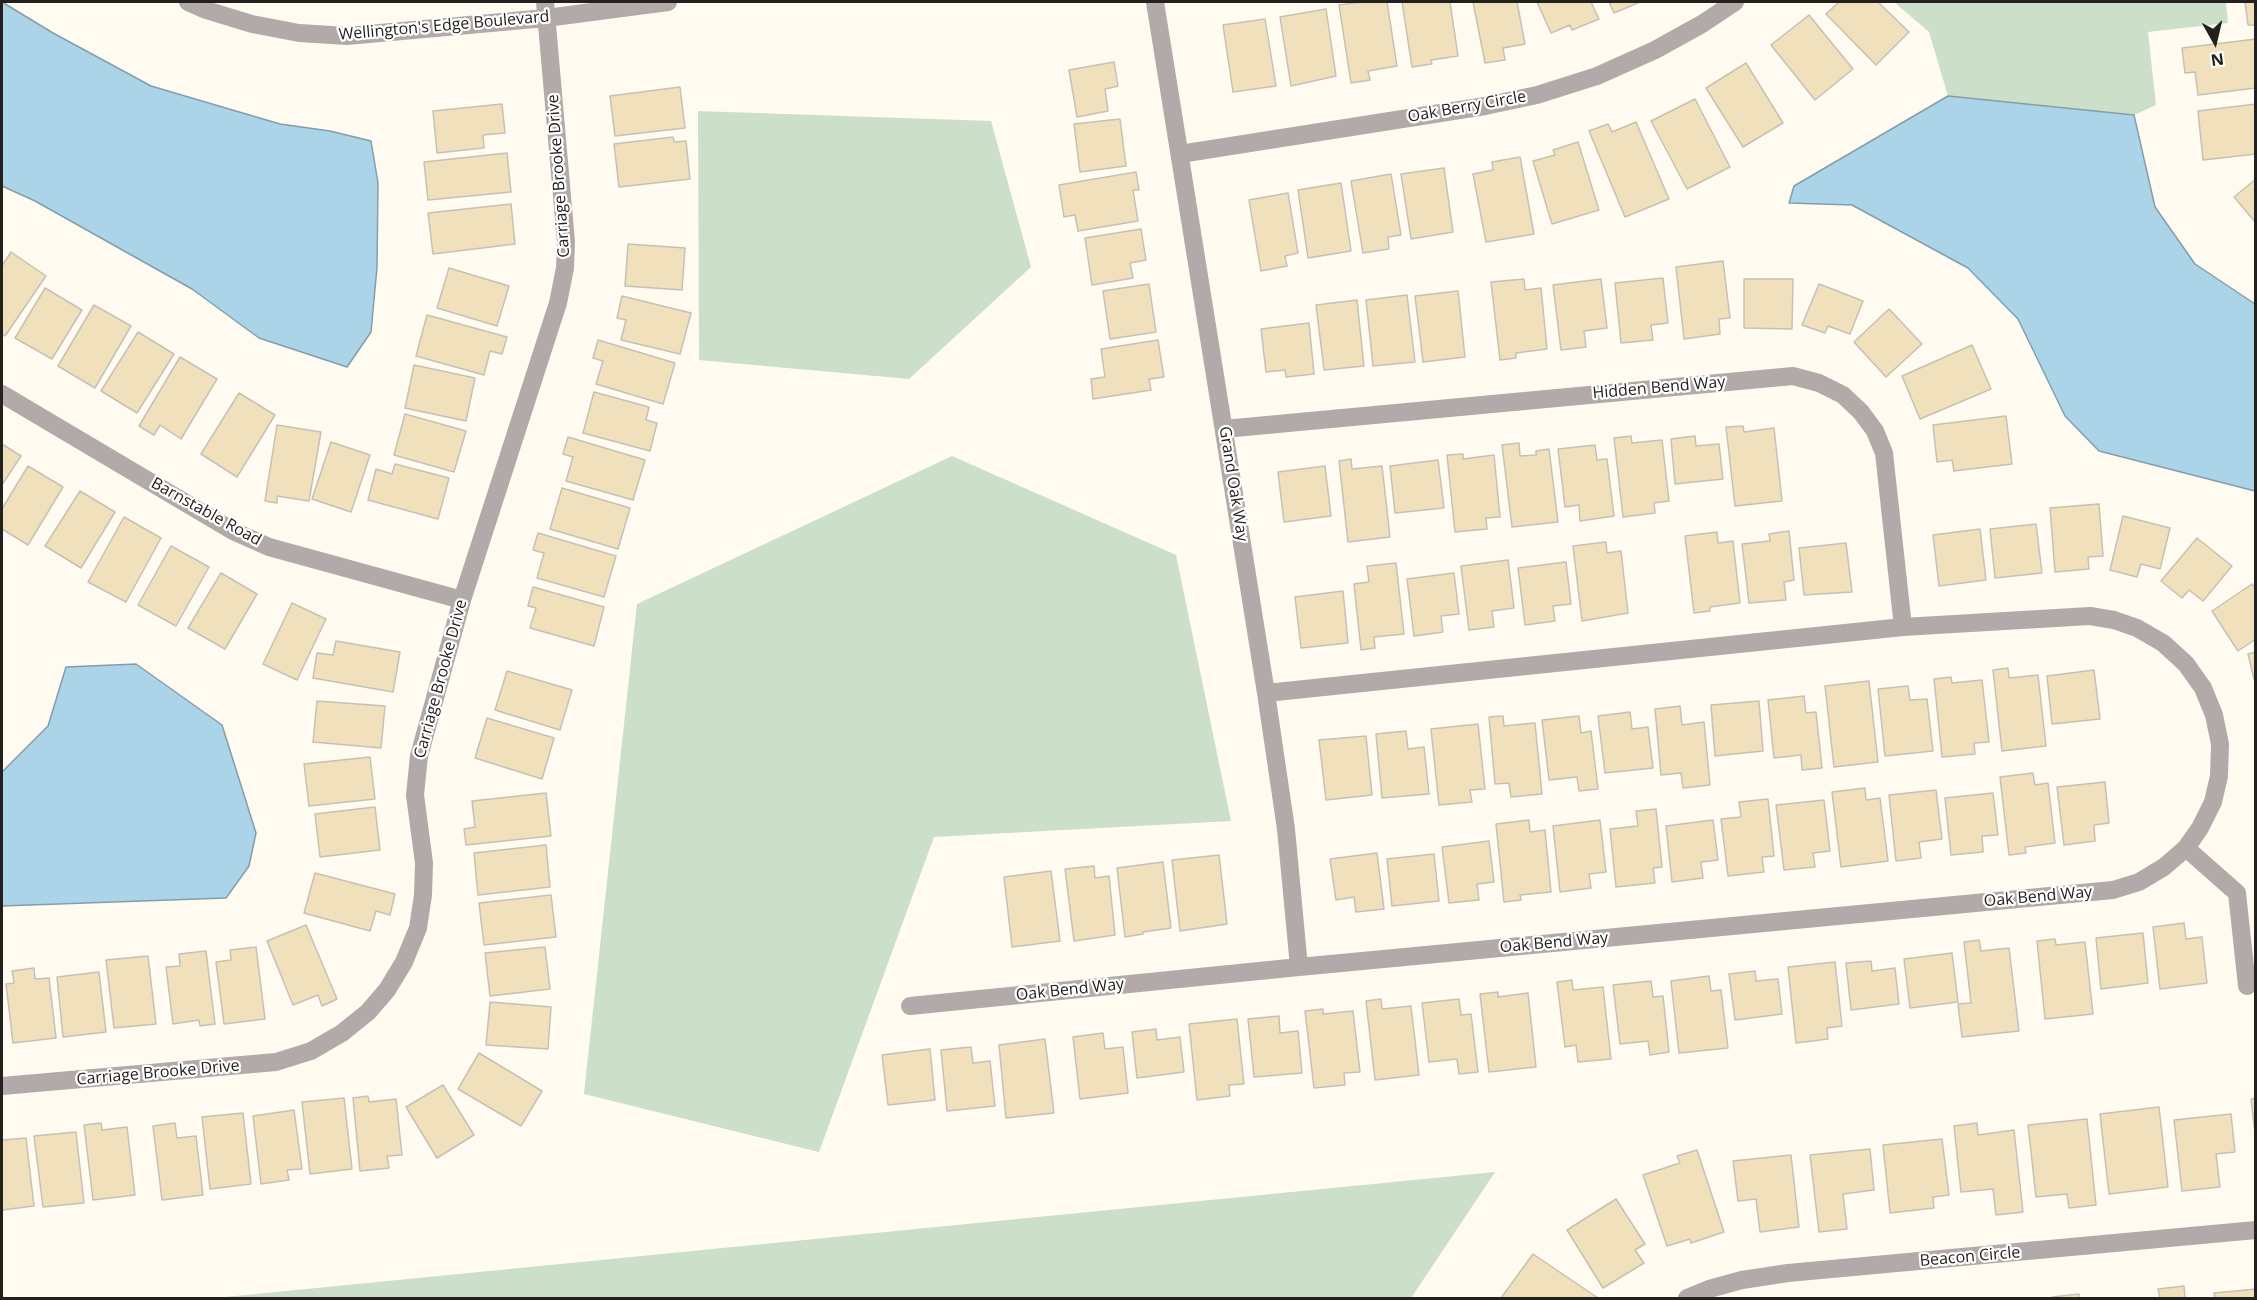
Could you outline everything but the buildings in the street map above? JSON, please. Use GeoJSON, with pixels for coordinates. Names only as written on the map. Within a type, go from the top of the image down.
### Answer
{"type":"FeatureCollection","features":[{"type":"Feature","properties":{"kind":"street","name":"Wellington's Edge Boulevard"},"geometry":{"type":"LineString","coordinates":[[188,2],[252,24],[299,33],[347,36],[546,10],[668,2]]}},
{"type":"Feature","properties":{"kind":"street","name":"Grand Oak Way"},"geometry":{"type":"LineString","coordinates":[[1155,2],[1266,693],[1286,829],[1299,967]]}},
{"type":"Feature","properties":{"kind":"street","name":"Oak Berry Circle"},"geometry":{"type":"LineString","coordinates":[[1180,154],[1485,106],[1537,95],[1597,76],[1655,50],[1702,24],[1735,2]]}},
{"type":"Feature","properties":{"kind":"street","name":"Carriage Brooke Drive"},"geometry":{"type":"LineString","coordinates":[[2,1086],[276,1062],[310,1051],[342,1033],[368,1012],[387,990],[404,962],[417,928],[423,895],[424,863],[415,795],[418,756],[462,600],[558,303],[565,268],[566,242],[546,10]]}},
{"type":"Feature","properties":{"kind":"street","name":"Hidden Bend Way"},"geometry":{"type":"LineString","coordinates":[[1224,429],[1793,376],[1819,382],[1843,395],[1861,412],[1875,431],[1884,453],[1903,627]]}},
{"type":"Feature","properties":{"kind":"street","name":"Barnstable Road"},"geometry":{"type":"LineString","coordinates":[[2,394],[233,531],[269,547],[462,600]]}},
{"type":"Feature","properties":{"kind":"street","name":"Oak Bend Way"},"geometry":{"type":"LineString","coordinates":[[910,1006],[2113,890],[2139,882],[2156,872],[2186,848],[2200,828],[2213,802],[2219,776],[2220,744],[2214,715],[2203,688],[2186,664],[2163,643],[2137,628],[2114,620],[2090,616],[1903,627],[1266,693]]}},
{"type":"Feature","properties":{"kind":"street"},"geometry":{"type":"LineString","coordinates":[[2186,848],[2236,893],[2247,986]]}},
{"type":"Feature","properties":{"kind":"street","name":"Beacon Circle"},"geometry":{"type":"LineString","coordinates":[[1687,1299],[1709,1289],[1742,1280],[1788,1274],[2256,1230]]}},
{"type":"Feature","properties":{"kind":"green space"},"geometry":{"type":"Polygon","coordinates":[[[1894,2],[2226,2],[2228,23],[2148,32],[2156,105],[2134,115],[1948,96],[1929,32],[1894,2]]]}},
{"type":"Feature","properties":{"kind":"green space"},"geometry":{"type":"Polygon","coordinates":[[[698,111],[991,121],[1031,267],[909,379],[699,360],[698,111]]]}},
{"type":"Feature","properties":{"kind":"green space"},"geometry":{"type":"Polygon","coordinates":[[[952,456],[1176,555],[1231,821],[934,837],[819,1152],[584,1094],[637,604],[952,456]]]}},
{"type":"Feature","properties":{"kind":"green space"},"geometry":{"type":"Polygon","coordinates":[[[1495,1172],[1411,1298],[215,1298],[1495,1172]]]}},
{"type":"Feature","properties":{"kind":"water"},"geometry":{"type":"Polygon","coordinates":[[[2,2],[53,33],[151,86],[280,124],[330,131],[371,141],[378,183],[377,267],[371,332],[347,367],[259,338],[192,289],[35,201],[2,186],[2,2]]]}},
{"type":"Feature","properties":{"kind":"water"},"geometry":{"type":"Polygon","coordinates":[[[1948,96],[2134,115],[2155,207],[2195,264],[2255,304],[2255,491],[2099,451],[2065,416],[2018,319],[1968,268],[1852,205],[1789,203],[1794,186],[1948,96]]]}},
{"type":"Feature","properties":{"kind":"water"},"geometry":{"type":"Polygon","coordinates":[[[136,664],[222,725],[256,833],[249,866],[226,898],[2,906],[2,772],[48,726],[66,667],[136,664]]]}}]}
